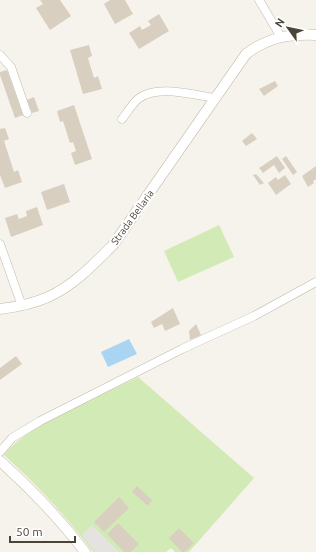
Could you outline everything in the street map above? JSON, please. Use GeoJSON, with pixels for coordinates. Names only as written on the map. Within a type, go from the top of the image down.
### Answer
{"type":"FeatureCollection","features":[{"type":"Feature","properties":{"kind":"street"},"geometry":{"type":"LineString","coordinates":[[259,0],[281,37]]}},
{"type":"Feature","properties":{"kind":"street","name":"Strada Bellaria"},"geometry":{"type":"LineString","coordinates":[[0,310],[22,306],[48,297],[65,287],[92,266],[113,245],[246,54],[260,43],[281,37],[316,35]]}},
{"type":"Feature","properties":{"kind":"street"},"geometry":{"type":"LineString","coordinates":[[0,55],[11,68],[27,113]]}},
{"type":"Feature","properties":{"kind":"street"},"geometry":{"type":"LineString","coordinates":[[122,119],[137,100],[146,94],[158,90],[215,98]]}},
{"type":"Feature","properties":{"kind":"street"},"geometry":{"type":"LineString","coordinates":[[0,244],[22,306]]}},
{"type":"Feature","properties":{"kind":"street"},"geometry":{"type":"LineString","coordinates":[[0,452],[12,438],[40,421],[182,349],[254,316],[316,282]]}},
{"type":"Feature","properties":{"kind":"street"},"geometry":{"type":"LineString","coordinates":[[0,461],[60,522],[85,552]]}},
{"type":"Feature","properties":{"kind":"green space"},"geometry":{"type":"Polygon","coordinates":[[[219,225],[234,257],[178,282],[164,251],[219,225]]]}},
{"type":"Feature","properties":{"kind":"green space"},"geometry":{"type":"Polygon","coordinates":[[[138,377],[254,478],[189,552],[175,552],[171,548],[166,552],[93,552],[51,501],[4,455],[16,443],[48,421],[86,401],[138,377]]]}},
{"type":"Feature","properties":{"kind":"shaded area"},"geometry":{"type":"Polygon","coordinates":[[[92,525],[119,552],[95,552],[82,535],[92,525]]]}},
{"type":"Feature","properties":{"kind":"water"},"geometry":{"type":"Polygon","coordinates":[[[129,339],[137,354],[108,367],[101,352],[129,339]]]}},
{"type":"Feature","properties":{"kind":"building"},"geometry":{"type":"Polygon","coordinates":[[[40,0],[60,0],[71,16],[50,30],[36,8],[43,4],[40,0]]]}},
{"type":"Feature","properties":{"kind":"building"},"geometry":{"type":"Polygon","coordinates":[[[110,0],[125,0],[133,14],[115,24],[104,4],[110,0]]]}},
{"type":"Feature","properties":{"kind":"building"},"geometry":{"type":"Polygon","coordinates":[[[159,14],[169,31],[139,49],[129,33],[140,26],[142,30],[151,25],[148,21],[159,14]]]}},
{"type":"Feature","properties":{"kind":"building"},"geometry":{"type":"Polygon","coordinates":[[[89,45],[92,56],[88,58],[94,78],[98,76],[102,89],[83,94],[70,50],[89,45]]]}},
{"type":"Feature","properties":{"kind":"building"},"geometry":{"type":"Polygon","coordinates":[[[7,70],[23,115],[15,118],[0,75],[0,72],[7,70]]]}},
{"type":"Feature","properties":{"kind":"building"},"geometry":{"type":"Polygon","coordinates":[[[275,81],[278,86],[264,96],[259,89],[275,81]]]}},
{"type":"Feature","properties":{"kind":"building"},"geometry":{"type":"Polygon","coordinates":[[[34,97],[39,111],[32,113],[27,100],[34,97]]]}},
{"type":"Feature","properties":{"kind":"building"},"geometry":{"type":"Polygon","coordinates":[[[74,105],[92,159],[75,165],[71,153],[76,151],[73,142],[70,143],[63,121],[60,122],[57,111],[74,105]]]}},
{"type":"Feature","properties":{"kind":"building"},"geometry":{"type":"Polygon","coordinates":[[[5,128],[9,139],[4,141],[14,172],[18,170],[22,182],[5,188],[0,175],[0,129],[5,128]]]}},
{"type":"Feature","properties":{"kind":"building"},"geometry":{"type":"Polygon","coordinates":[[[252,133],[257,139],[246,146],[242,141],[252,133]]]}},
{"type":"Feature","properties":{"kind":"building"},"geometry":{"type":"Polygon","coordinates":[[[277,156],[285,168],[279,173],[274,165],[263,173],[259,168],[277,156]]]}},
{"type":"Feature","properties":{"kind":"building"},"geometry":{"type":"Polygon","coordinates":[[[286,156],[297,172],[293,175],[282,159],[286,156]]]}},
{"type":"Feature","properties":{"kind":"building"},"geometry":{"type":"Polygon","coordinates":[[[316,166],[316,179],[313,181],[314,183],[308,187],[302,176],[316,166]]]}},
{"type":"Feature","properties":{"kind":"building"},"geometry":{"type":"Polygon","coordinates":[[[256,174],[264,183],[260,185],[253,175],[256,174]]]}},
{"type":"Feature","properties":{"kind":"building"},"geometry":{"type":"Polygon","coordinates":[[[285,175],[291,184],[276,195],[268,183],[276,177],[278,180],[285,175]]]}},
{"type":"Feature","properties":{"kind":"building"},"geometry":{"type":"Polygon","coordinates":[[[64,184],[70,202],[47,210],[41,192],[64,184]]]}},
{"type":"Feature","properties":{"kind":"building"},"geometry":{"type":"Polygon","coordinates":[[[37,207],[43,225],[11,237],[5,218],[17,214],[19,219],[27,216],[26,211],[37,207]]]}},
{"type":"Feature","properties":{"kind":"building"},"geometry":{"type":"Polygon","coordinates":[[[173,308],[180,324],[165,331],[162,324],[154,328],[151,322],[173,308]]]}},
{"type":"Feature","properties":{"kind":"building"},"geometry":{"type":"Polygon","coordinates":[[[196,324],[201,335],[190,340],[189,331],[196,324]]]}},
{"type":"Feature","properties":{"kind":"building"},"geometry":{"type":"Polygon","coordinates":[[[16,356],[22,364],[0,380],[0,368],[16,356]]]}},
{"type":"Feature","properties":{"kind":"building"},"geometry":{"type":"Polygon","coordinates":[[[137,486],[152,500],[148,506],[132,492],[137,486]]]}},
{"type":"Feature","properties":{"kind":"building"},"geometry":{"type":"Polygon","coordinates":[[[119,497],[129,508],[104,532],[94,522],[119,497]]]}},
{"type":"Feature","properties":{"kind":"building"},"geometry":{"type":"Polygon","coordinates":[[[118,523],[139,544],[131,552],[124,552],[107,534],[118,523]]]}},
{"type":"Feature","properties":{"kind":"building"},"geometry":{"type":"Polygon","coordinates":[[[179,528],[194,543],[185,552],[182,552],[169,538],[179,528]]]}}]}
